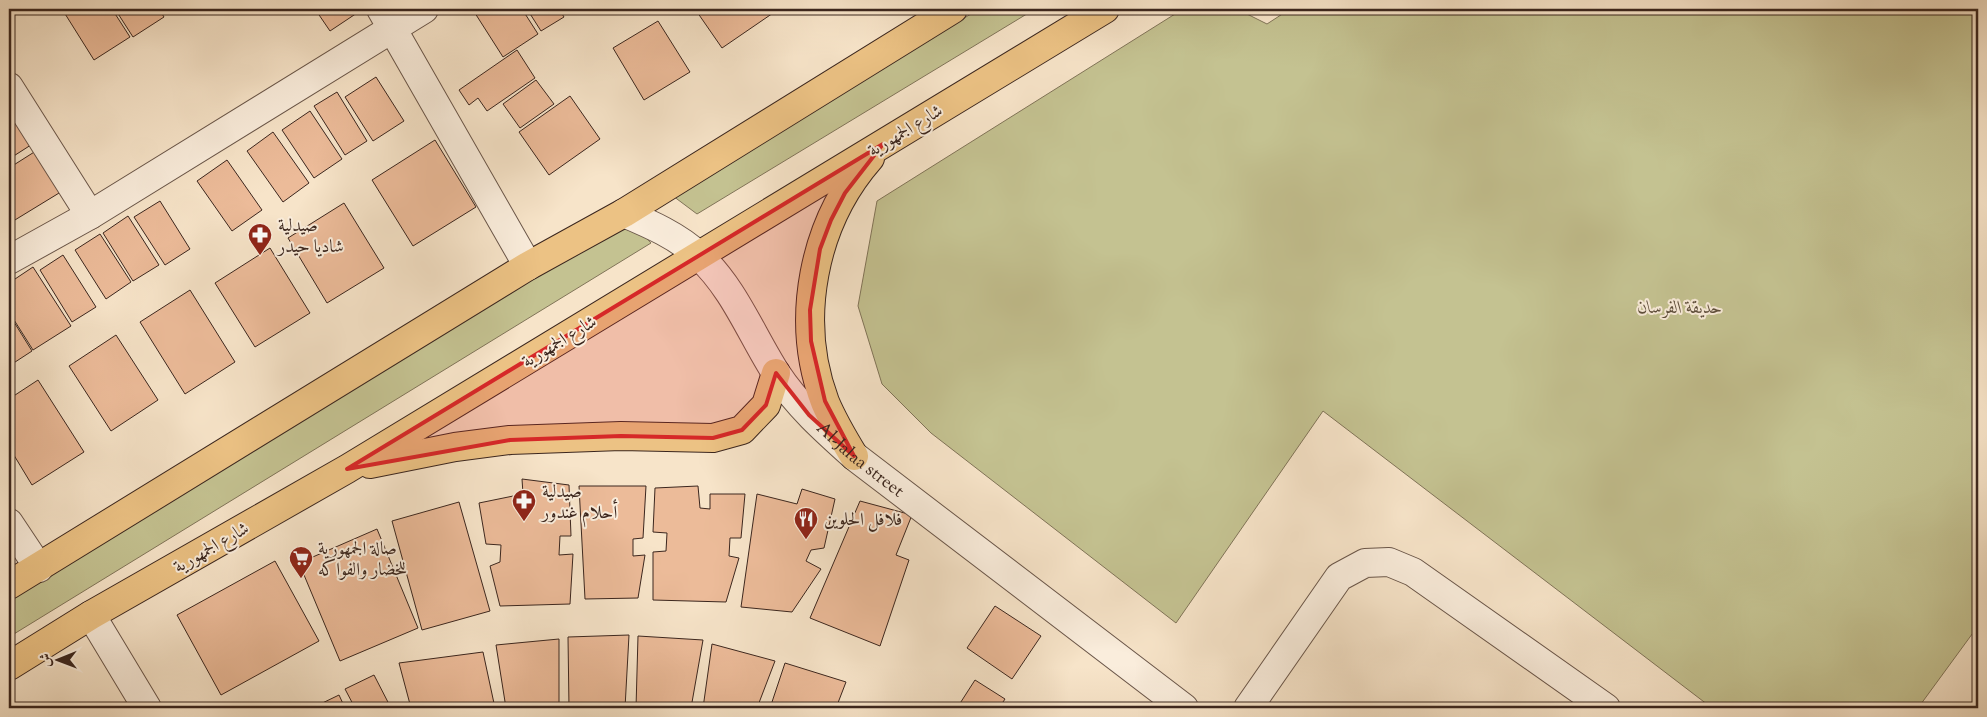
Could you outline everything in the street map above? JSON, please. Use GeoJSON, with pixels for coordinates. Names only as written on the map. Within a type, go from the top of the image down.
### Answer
{"type":"FeatureCollection","features":[{"type":"Feature","properties":{"kind":"main road"},"geometry":{"type":"LineString","coordinates":[[9,585],[528,266],[624,213],[953,9]]}},
{"type":"Feature","properties":{"kind":"main road","name":"شارع الجمهورية"},"geometry":{"type":"LineString","coordinates":[[9,666],[91,615],[347,469],[1105,9]]}},
{"type":"Feature","properties":{"kind":"main road"},"geometry":{"type":"LineString","coordinates":[[854,456],[825,401],[812,341],[810,310],[820,249],[831,220],[844,193],[883,144]]}},
{"type":"Feature","properties":{"kind":"main road"},"geometry":{"type":"LineString","coordinates":[[347,469],[446,448],[510,440],[620,436],[713,438],[742,430],[766,405],[776,373]]}},
{"type":"Feature","properties":{"kind":"street"},"geometry":{"type":"LineString","coordinates":[[9,260],[90,215],[386,18],[424,9]]}},
{"type":"Feature","properties":{"kind":"street"},"geometry":{"type":"LineString","coordinates":[[386,18],[528,266]]}},
{"type":"Feature","properties":{"kind":"street"},"geometry":{"type":"LineString","coordinates":[[9,87],[90,215]]}},
{"type":"Feature","properties":{"kind":"street","name":"Al-Jalaa street"},"geometry":{"type":"LineString","coordinates":[[624,213],[664,231],[699,256],[727,290],[776,373],[809,415],[854,456],[1184,708]]}},
{"type":"Feature","properties":{"kind":"street"},"geometry":{"type":"LineString","coordinates":[[9,523],[39,568]]}},
{"type":"Feature","properties":{"kind":"street"},"geometry":{"type":"LineString","coordinates":[[1248,708],[1339,577],[1365,563],[1389,562],[1413,572],[1606,708]]}},
{"type":"Feature","properties":{"kind":"street"},"geometry":{"type":"LineString","coordinates":[[91,615],[147,708]]}},
{"type":"Feature","properties":{"kind":"highlighted area"},"geometry":{"type":"Polygon","coordinates":[[[883,144],[845,193],[831,220],[820,249],[810,310],[811,341],[825,401],[854,456],[809,415],[776,373],[766,405],[742,430],[713,438],[621,436],[510,440],[347,469],[883,144]]]}},
{"type":"Feature","properties":{"kind":"green space"},"geometry":{"type":"Polygon","coordinates":[[[979,9],[1035,9],[697,214],[673,196],[979,9]]]}},
{"type":"Feature","properties":{"kind":"green space","name":"حديقة الفرسان"},"geometry":{"type":"Polygon","coordinates":[[[1183,9],[1237,9],[1267,24],[1290,9],[1978,9],[1978,626],[1918,708],[1712,708],[1323,411],[1176,623],[931,433],[882,384],[858,306],[877,201],[1183,9]]]}},
{"type":"Feature","properties":{"kind":"green space"},"geometry":{"type":"Polygon","coordinates":[[[617,226],[636,227],[651,243],[9,637],[9,599],[617,226]]]}},
{"type":"Feature","properties":{"kind":"building"},"geometry":{"type":"Polygon","coordinates":[[[62,9],[112,9],[130,37],[94,60],[62,9]]]}},
{"type":"Feature","properties":{"kind":"building"},"geometry":{"type":"Polygon","coordinates":[[[115,9],[159,9],[164,17],[133,37],[115,9]]]}},
{"type":"Feature","properties":{"kind":"building"},"geometry":{"type":"Polygon","coordinates":[[[315,9],[363,9],[330,31],[315,9]]]}},
{"type":"Feature","properties":{"kind":"building"},"geometry":{"type":"Polygon","coordinates":[[[522,9],[538,34],[503,57],[473,10],[522,9]]]}},
{"type":"Feature","properties":{"kind":"building"},"geometry":{"type":"Polygon","coordinates":[[[527,9],[559,9],[564,17],[541,31],[527,9]]]}},
{"type":"Feature","properties":{"kind":"building"},"geometry":{"type":"Polygon","coordinates":[[[695,9],[774,9],[776,11],[722,48],[695,9]]]}},
{"type":"Feature","properties":{"kind":"building"},"geometry":{"type":"Polygon","coordinates":[[[658,21],[690,72],[644,100],[613,48],[658,21]]]}},
{"type":"Feature","properties":{"kind":"building"},"geometry":{"type":"Polygon","coordinates":[[[517,50],[535,78],[487,111],[478,98],[469,105],[459,90],[517,50]]]}},
{"type":"Feature","properties":{"kind":"building"},"geometry":{"type":"Polygon","coordinates":[[[376,77],[404,121],[373,141],[345,97],[376,77]]]}},
{"type":"Feature","properties":{"kind":"building"},"geometry":{"type":"Polygon","coordinates":[[[536,80],[554,104],[520,128],[503,104],[536,80]]]}},
{"type":"Feature","properties":{"kind":"building"},"geometry":{"type":"Polygon","coordinates":[[[337,92],[367,141],[345,155],[314,106],[337,92]]]}},
{"type":"Feature","properties":{"kind":"building"},"geometry":{"type":"Polygon","coordinates":[[[570,96],[600,139],[549,175],[519,132],[570,96]]]}},
{"type":"Feature","properties":{"kind":"building"},"geometry":{"type":"Polygon","coordinates":[[[9,104],[34,143],[9,159],[9,104]]]}},
{"type":"Feature","properties":{"kind":"building"},"geometry":{"type":"Polygon","coordinates":[[[310,111],[342,159],[314,178],[282,130],[310,111]]]}},
{"type":"Feature","properties":{"kind":"building"},"geometry":{"type":"Polygon","coordinates":[[[273,132],[309,183],[283,202],[247,151],[273,132]]]}},
{"type":"Feature","properties":{"kind":"building"},"geometry":{"type":"Polygon","coordinates":[[[435,140],[476,207],[413,246],[372,180],[435,140]]]}},
{"type":"Feature","properties":{"kind":"building"},"geometry":{"type":"Polygon","coordinates":[[[39,149],[64,190],[10,223],[9,168],[39,149]]]}},
{"type":"Feature","properties":{"kind":"building"},"geometry":{"type":"Polygon","coordinates":[[[227,160],[262,210],[232,231],[197,181],[227,160]]]}},
{"type":"Feature","properties":{"kind":"building"},"geometry":{"type":"Polygon","coordinates":[[[160,201],[190,249],[165,265],[134,217],[160,201]]]}},
{"type":"Feature","properties":{"kind":"building"},"geometry":{"type":"Polygon","coordinates":[[[344,203],[384,268],[327,303],[288,238],[344,203]]]}},
{"type":"Feature","properties":{"kind":"building"},"geometry":{"type":"Polygon","coordinates":[[[128,216],[159,265],[133,281],[103,233],[128,216]]]}},
{"type":"Feature","properties":{"kind":"building"},"geometry":{"type":"Polygon","coordinates":[[[100,234],[131,282],[106,299],[75,250],[100,234]]]}},
{"type":"Feature","properties":{"kind":"building"},"geometry":{"type":"Polygon","coordinates":[[[270,248],[310,313],[255,347],[215,283],[270,248]]]}},
{"type":"Feature","properties":{"kind":"building"},"geometry":{"type":"Polygon","coordinates":[[[63,255],[96,307],[72,322],[40,270],[63,255]]]}},
{"type":"Feature","properties":{"kind":"building"},"geometry":{"type":"Polygon","coordinates":[[[33,267],[71,326],[33,350],[9,312],[9,283],[33,267]]]}},
{"type":"Feature","properties":{"kind":"building"},"geometry":{"type":"Polygon","coordinates":[[[190,290],[235,362],[185,394],[140,322],[190,290]]]}},
{"type":"Feature","properties":{"kind":"building"},"geometry":{"type":"Polygon","coordinates":[[[9,314],[32,351],[9,366],[9,314]]]}},
{"type":"Feature","properties":{"kind":"building"},"geometry":{"type":"Polygon","coordinates":[[[116,335],[158,400],[111,431],[69,366],[116,335]]]}},
{"type":"Feature","properties":{"kind":"building"},"geometry":{"type":"Polygon","coordinates":[[[38,380],[84,452],[32,485],[9,447],[9,399],[38,380]]]}},
{"type":"Feature","properties":{"kind":"building"},"geometry":{"type":"Polygon","coordinates":[[[522,479],[569,485],[571,536],[560,536],[559,555],[573,554],[570,604],[500,606],[490,566],[500,562],[501,545],[486,544],[479,503],[523,494],[522,479]]]}},
{"type":"Feature","properties":{"kind":"building"},"geometry":{"type":"Polygon","coordinates":[[[579,486],[646,486],[643,538],[633,539],[633,556],[645,555],[638,598],[585,599],[579,486]]]}},
{"type":"Feature","properties":{"kind":"building"},"geometry":{"type":"Polygon","coordinates":[[[698,486],[700,508],[710,509],[710,494],[745,494],[741,538],[730,538],[729,556],[739,558],[726,602],[653,600],[653,552],[666,551],[667,533],[653,532],[655,488],[698,486]]]}},
{"type":"Feature","properties":{"kind":"building"},"geometry":{"type":"Polygon","coordinates":[[[802,489],[835,499],[824,548],[811,550],[806,561],[821,569],[792,612],[741,607],[757,494],[797,504],[802,489]]]}},
{"type":"Feature","properties":{"kind":"building"},"geometry":{"type":"Polygon","coordinates":[[[860,501],[912,515],[896,555],[909,560],[880,646],[810,618],[860,501]]]}},
{"type":"Feature","properties":{"kind":"building"},"geometry":{"type":"Polygon","coordinates":[[[459,502],[490,611],[422,630],[392,521],[459,502]]]}},
{"type":"Feature","properties":{"kind":"building"},"geometry":{"type":"Polygon","coordinates":[[[377,529],[418,628],[340,661],[299,563],[377,529]]]}},
{"type":"Feature","properties":{"kind":"building"},"geometry":{"type":"Polygon","coordinates":[[[275,561],[319,641],[221,695],[177,615],[275,561]]]}},
{"type":"Feature","properties":{"kind":"building"},"geometry":{"type":"Polygon","coordinates":[[[995,606],[1041,636],[1012,679],[967,648],[995,606]]]}},
{"type":"Feature","properties":{"kind":"building"},"geometry":{"type":"Polygon","coordinates":[[[629,635],[625,708],[569,708],[568,637],[629,635]]]}},
{"type":"Feature","properties":{"kind":"building"},"geometry":{"type":"Polygon","coordinates":[[[638,636],[703,640],[691,708],[636,708],[638,636]]]}},
{"type":"Feature","properties":{"kind":"building"},"geometry":{"type":"Polygon","coordinates":[[[559,639],[559,708],[506,708],[496,645],[559,639]]]}},
{"type":"Feature","properties":{"kind":"building"},"geometry":{"type":"Polygon","coordinates":[[[712,644],[775,661],[757,708],[703,708],[712,644]]]}},
{"type":"Feature","properties":{"kind":"building"},"geometry":{"type":"Polygon","coordinates":[[[483,652],[495,708],[411,708],[399,663],[483,652]]]}},
{"type":"Feature","properties":{"kind":"building"},"geometry":{"type":"Polygon","coordinates":[[[785,663],[846,682],[836,708],[770,708],[785,663]]]}},
{"type":"Feature","properties":{"kind":"building"},"geometry":{"type":"Polygon","coordinates":[[[374,675],[391,708],[355,708],[345,689],[374,675]]]}},
{"type":"Feature","properties":{"kind":"building"},"geometry":{"type":"Polygon","coordinates":[[[975,680],[1005,699],[999,708],[957,708],[975,680]]]}},
{"type":"Feature","properties":{"kind":"building"},"geometry":{"type":"Polygon","coordinates":[[[339,695],[345,708],[312,708],[339,695]]]}},
{"type":"Feature","properties":{"kind":"place","name":"صيدلية شاديا حيدر"},"geometry":{"type":"Point","coordinates":[260,256]}},
{"type":"Feature","properties":{"kind":"place","name":"صيدلية أحلام غندور"},"geometry":{"type":"Point","coordinates":[524,522]}},
{"type":"Feature","properties":{"kind":"place","name":"فلافل الحلوين"},"geometry":{"type":"Point","coordinates":[806,540]}},
{"type":"Feature","properties":{"kind":"place","name":"صالة الجمهورية للخضار والفواكه"},"geometry":{"type":"Point","coordinates":[301,579]}}]}
